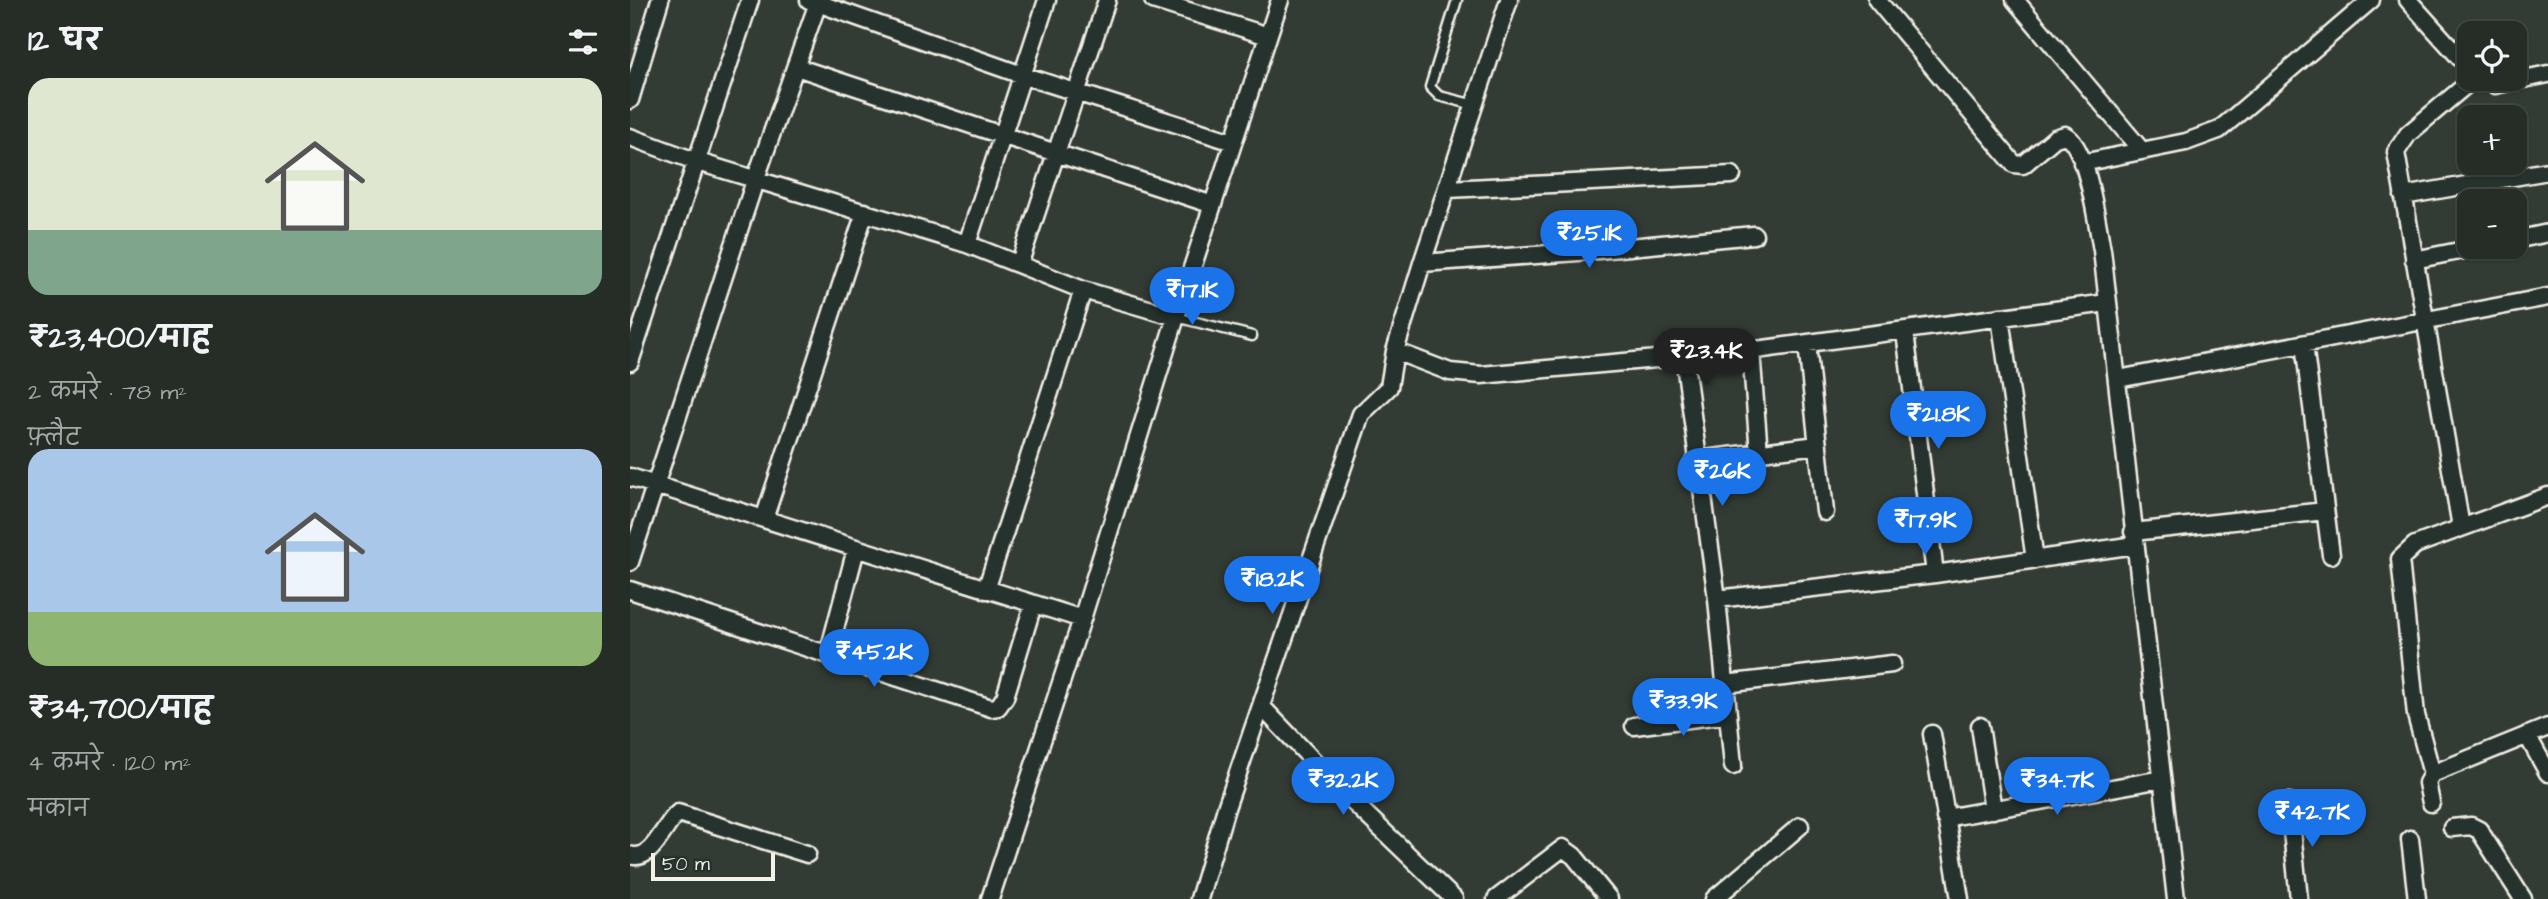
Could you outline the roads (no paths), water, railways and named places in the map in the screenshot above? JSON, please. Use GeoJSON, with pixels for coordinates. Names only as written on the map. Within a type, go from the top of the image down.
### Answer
{"type":"FeatureCollection","features":[{"type":"Feature","properties":{"kind":"street"},"geometry":{"type":"LineString","coordinates":[[630,100],[660,0]]}},
{"type":"Feature","properties":{"kind":"street"},"geometry":{"type":"LineString","coordinates":[[630,362],[750,0]]}},
{"type":"Feature","properties":{"kind":"street"},"geometry":{"type":"LineString","coordinates":[[967,244],[1047,0]]}},
{"type":"Feature","properties":{"kind":"street"},"geometry":{"type":"LineString","coordinates":[[1020,262],[1107,0]]}},
{"type":"Feature","properties":{"kind":"street"},"geometry":{"type":"LineString","coordinates":[[990,899],[1082,619],[1175,317],[1280,0]]}},
{"type":"Feature","properties":{"kind":"street"},"geometry":{"type":"LineString","coordinates":[[1199,899],[1261,706],[1361,414],[1389,387],[1395,351],[1422,263],[1509,0]]}},
{"type":"Feature","properties":{"kind":"street"},"geometry":{"type":"LineString","coordinates":[[1877,0],[2014,163],[2020,166],[2027,163],[2055,138],[2065,135],[2075,143],[2082,163],[2094,204],[2118,379],[2176,899]]}},
{"type":"Feature","properties":{"kind":"street"},"geometry":{"type":"LineString","coordinates":[[2015,0],[2142,151]]}},
{"type":"Feature","properties":{"kind":"street"},"geometry":{"type":"LineString","coordinates":[[2082,163],[2186,142],[2219,130],[2371,0]]}},
{"type":"Feature","properties":{"kind":"street"},"geometry":{"type":"LineString","coordinates":[[2408,0],[2457,55]]}},
{"type":"Feature","properties":{"kind":"street"},"geometry":{"type":"LineString","coordinates":[[630,562],[756,178],[796,68],[815,1],[1022,75],[1233,142]]}},
{"type":"Feature","properties":{"kind":"street"},"geometry":{"type":"LineString","coordinates":[[1158,1],[1268,36]]}},
{"type":"Feature","properties":{"kind":"street"},"geometry":{"type":"LineString","coordinates":[[796,68],[1213,205]]}},
{"type":"Feature","properties":{"kind":"street"},"geometry":{"type":"LineString","coordinates":[[2527,78],[2548,74]]}},
{"type":"Feature","properties":{"kind":"street"},"geometry":{"type":"LineString","coordinates":[[2459,91],[2408,134],[2399,145],[2397,159],[2461,527]]}},
{"type":"Feature","properties":{"kind":"street"},"geometry":{"type":"LineString","coordinates":[[630,138],[695,161],[967,244],[1020,262],[1083,290],[1175,317]]}},
{"type":"Feature","properties":{"kind":"street"},"geometry":{"type":"LineString","coordinates":[[2403,196],[2548,171]]}},
{"type":"Feature","properties":{"kind":"street"},"geometry":{"type":"LineString","coordinates":[[1448,189],[1732,176]]}},
{"type":"Feature","properties":{"kind":"street"},"geometry":{"type":"LineString","coordinates":[[764,519],[865,212]]}},
{"type":"Feature","properties":{"kind":"street"},"geometry":{"type":"LineString","coordinates":[[2527,237],[2548,233]]}},
{"type":"Feature","properties":{"kind":"street"},"geometry":{"type":"LineString","coordinates":[[1422,263],[1578,252],[1754,234]]}},
{"type":"Feature","properties":{"kind":"street"},"geometry":{"type":"LineString","coordinates":[[2414,260],[2457,251]]}},
{"type":"Feature","properties":{"kind":"street"},"geometry":{"type":"LineString","coordinates":[[986,590],[1083,290]]}},
{"type":"Feature","properties":{"kind":"street"},"geometry":{"type":"LineString","coordinates":[[2118,379],[2425,320],[2547,302]]}},
{"type":"Feature","properties":{"kind":"street"},"geometry":{"type":"LineString","coordinates":[[1395,351],[1450,372],[1481,375],[1807,344],[2107,303]]}},
{"type":"Feature","properties":{"kind":"street"},"geometry":{"type":"LineString","coordinates":[[2000,317],[2035,560]]}},
{"type":"Feature","properties":{"kind":"street"},"geometry":{"type":"LineString","coordinates":[[1905,332],[1935,574]]}},
{"type":"Feature","properties":{"kind":"street"},"geometry":{"type":"LineString","coordinates":[[1807,344],[1825,512]]}},
{"type":"Feature","properties":{"kind":"street"},"geometry":{"type":"LineString","coordinates":[[2304,344],[2331,555]]}},
{"type":"Feature","properties":{"kind":"street"},"geometry":{"type":"LineString","coordinates":[[1751,350],[1759,453]]}},
{"type":"Feature","properties":{"kind":"street"},"geometry":{"type":"LineString","coordinates":[[1684,356],[1696,460],[1717,599],[1733,766]]}},
{"type":"Feature","properties":{"kind":"street"},"geometry":{"type":"LineString","coordinates":[[1696,460],[1818,445]]}},
{"type":"Feature","properties":{"kind":"street"},"geometry":{"type":"LineString","coordinates":[[630,477],[1082,619]]}},
{"type":"Feature","properties":{"kind":"street"},"geometry":{"type":"LineString","coordinates":[[2432,774],[2416,715],[2400,559],[2414,545],[2548,496]]}},
{"type":"Feature","properties":{"kind":"street"},"geometry":{"type":"LineString","coordinates":[[1717,599],[2035,560],[2134,538],[2325,510]]}},
{"type":"Feature","properties":{"kind":"street"},"geometry":{"type":"LineString","coordinates":[[828,655],[856,549]]}},
{"type":"Feature","properties":{"kind":"street"},"geometry":{"type":"LineString","coordinates":[[630,590],[985,707],[998,707],[1005,698],[1033,605]]}},
{"type":"Feature","properties":{"kind":"street"},"geometry":{"type":"LineString","coordinates":[[1725,684],[1892,664]]}},
{"type":"Feature","properties":{"kind":"street"},"geometry":{"type":"LineString","coordinates":[[1261,706],[1352,800],[1454,899]]}},
{"type":"Feature","properties":{"kind":"street"},"geometry":{"type":"LineString","coordinates":[[1634,726],[1728,714]]}},
{"type":"Feature","properties":{"kind":"street"},"geometry":{"type":"LineString","coordinates":[[1980,726],[1993,810]]}},
{"type":"Feature","properties":{"kind":"street"},"geometry":{"type":"LineString","coordinates":[[2431,803],[2427,783],[2432,774],[2548,727]]}},
{"type":"Feature","properties":{"kind":"street"},"geometry":{"type":"LineString","coordinates":[[1932,734],[1960,899]]}},
{"type":"Feature","properties":{"kind":"street"},"geometry":{"type":"LineString","coordinates":[[2527,735],[2548,773]]}},
{"type":"Feature","properties":{"kind":"street"},"geometry":{"type":"LineString","coordinates":[[1945,818],[2162,779]]}},
{"type":"Feature","properties":{"kind":"street"},"geometry":{"type":"LineString","coordinates":[[2289,802],[2299,899]]}},
{"type":"Feature","properties":{"kind":"street"},"geometry":{"type":"LineString","coordinates":[[630,855],[636,857],[647,853],[678,813],[807,854]]}},
{"type":"Feature","properties":{"kind":"street"},"geometry":{"type":"LineString","coordinates":[[2452,828],[2471,825],[2479,830],[2523,899]]}},
{"type":"Feature","properties":{"kind":"street"},"geometry":{"type":"LineString","coordinates":[[1714,899],[1800,826]]}},
{"type":"Feature","properties":{"kind":"street"},"geometry":{"type":"LineString","coordinates":[[2410,839],[2417,899]]}},
{"type":"Feature","properties":{"kind":"street"},"geometry":{"type":"LineString","coordinates":[[1496,899],[1563,848],[1574,856],[1609,899]]}},
{"type":"Feature","properties":{"kind":"lane"},"geometry":{"type":"LineString","coordinates":[[1457,0],[1430,88],[1439,96],[1475,105]]}},
{"type":"Feature","properties":{"kind":"lane"},"geometry":{"type":"LineString","coordinates":[[1175,317],[1252,336]]}}]}
